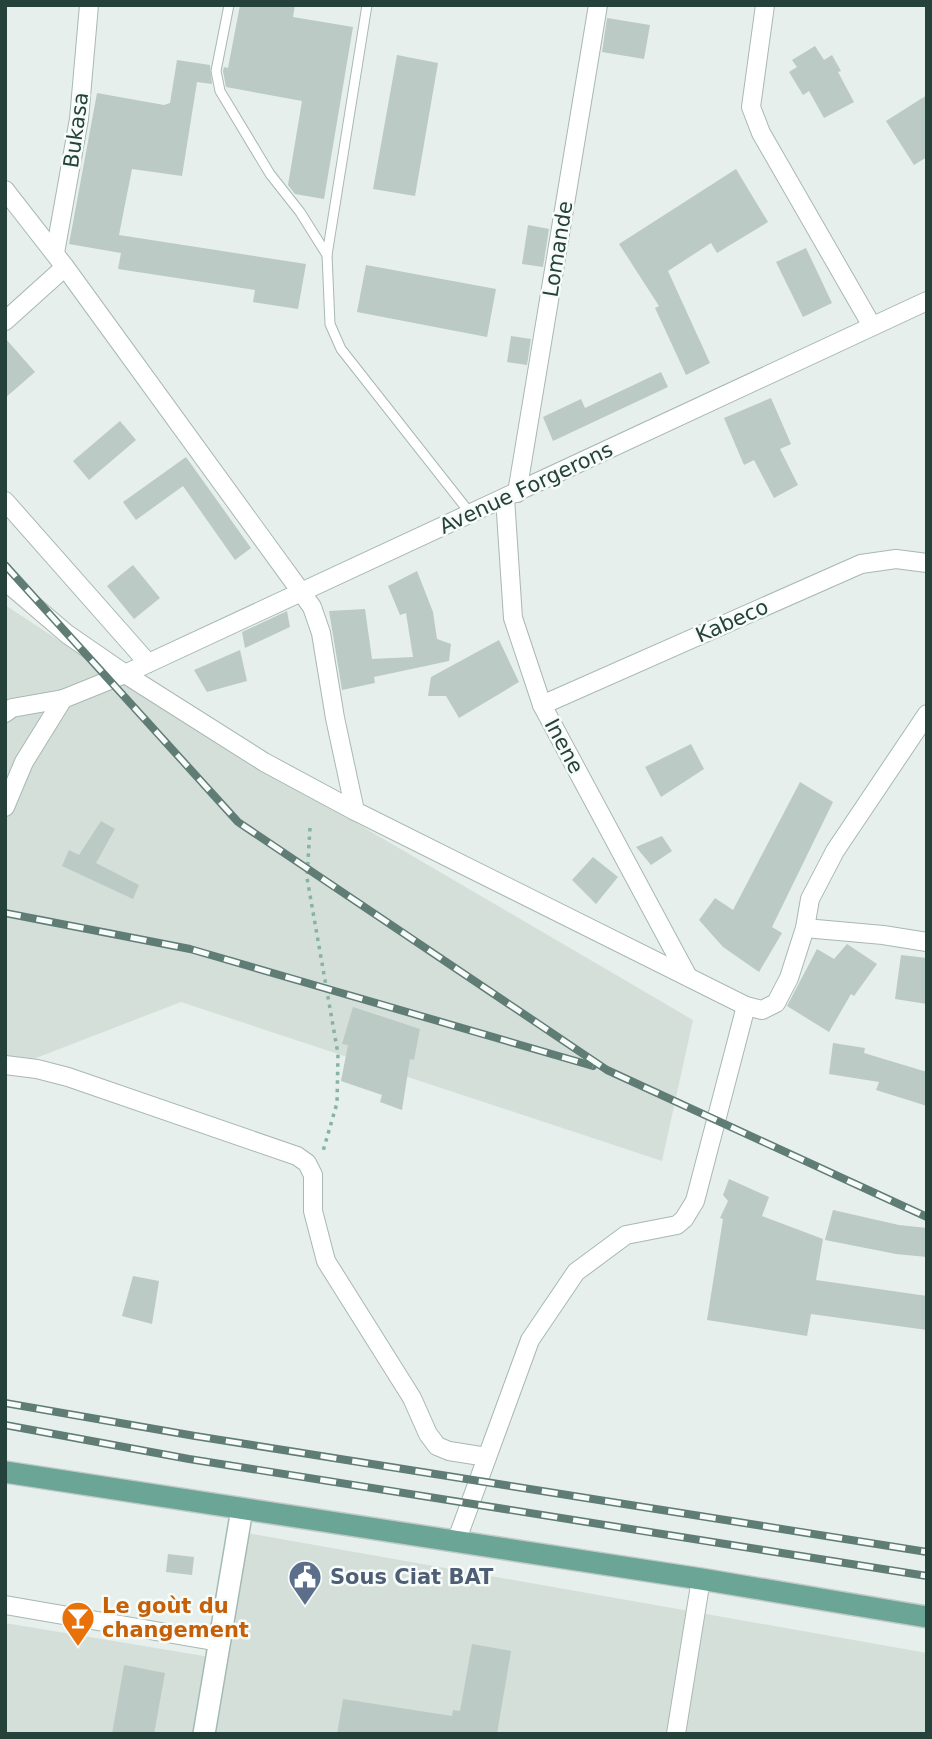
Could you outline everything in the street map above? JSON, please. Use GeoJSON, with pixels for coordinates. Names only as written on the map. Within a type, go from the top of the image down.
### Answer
{"type":"FeatureCollection","features":[{"type":"Feature","properties":{"kind":"main road"},"geometry":{"type":"LineString","coordinates":[[5,1472],[701,1579],[927,1617]]}},
{"type":"Feature","properties":{"kind":"street","name":"Bukasa"},"geometry":{"type":"LineString","coordinates":[[60,260],[79,119],[89,5]]}},
{"type":"Feature","properties":{"kind":"street","name":"Lomande"},"geometry":{"type":"LineString","coordinates":[[511,495],[598,5]]}},
{"type":"Feature","properties":{"kind":"street"},"geometry":{"type":"LineString","coordinates":[[765,5],[751,107],[761,133],[872,326]]}},
{"type":"Feature","properties":{"kind":"street"},"geometry":{"type":"LineString","coordinates":[[5,190],[60,260],[312,607],[321,633],[335,718],[355,811]]}},
{"type":"Feature","properties":{"kind":"street"},"geometry":{"type":"LineString","coordinates":[[5,321],[60,260]]}},
{"type":"Feature","properties":{"kind":"street","name":"Avenue Forgerons"},"geometry":{"type":"LineString","coordinates":[[5,713],[12,708],[63,699],[125,674],[927,301]]}},
{"type":"Feature","properties":{"kind":"street","name":"Inene"},"geometry":{"type":"LineString","coordinates":[[511,495],[513,618],[542,705],[687,975]]}},
{"type":"Feature","properties":{"kind":"street"},"geometry":{"type":"LineString","coordinates":[[5,500],[148,663]]}},
{"type":"Feature","properties":{"kind":"street","name":"Kabeco"},"geometry":{"type":"LineString","coordinates":[[542,705],[861,564],[896,559],[927,563]]}},
{"type":"Feature","properties":{"kind":"street"},"geometry":{"type":"LineString","coordinates":[[5,581],[67,634],[264,762],[355,811],[746,1006],[762,1010],[776,1003],[789,978],[805,928],[810,899],[835,851],[927,714]]}},
{"type":"Feature","properties":{"kind":"street"},"geometry":{"type":"LineString","coordinates":[[5,807],[24,762],[63,699]]}},
{"type":"Feature","properties":{"kind":"street"},"geometry":{"type":"LineString","coordinates":[[805,928],[927,942]]}},
{"type":"Feature","properties":{"kind":"street"},"geometry":{"type":"LineString","coordinates":[[456,1542],[530,1340],[576,1272],[626,1236],[677,1225],[695,1201],[746,1006]]}},
{"type":"Feature","properties":{"kind":"street"},"geometry":{"type":"LineString","coordinates":[[5,1065],[18,1065],[68,1076],[297,1156],[307,1163],[313,1175],[313,1211],[326,1261],[412,1398],[428,1434],[437,1446],[449,1451],[487,1457]]}},
{"type":"Feature","properties":{"kind":"street"},"geometry":{"type":"LineString","coordinates":[[204,1734],[242,1509]]}},
{"type":"Feature","properties":{"kind":"street"},"geometry":{"type":"LineString","coordinates":[[676,1734],[701,1579]]}},
{"type":"Feature","properties":{"kind":"street"},"geometry":{"type":"LineString","coordinates":[[5,1605],[219,1642]]}},
{"type":"Feature","properties":{"kind":"lane"},"geometry":{"type":"LineString","coordinates":[[229,5],[216,71],[220,92],[270,174],[300,212],[327,255]]}},
{"type":"Feature","properties":{"kind":"lane"},"geometry":{"type":"LineString","coordinates":[[367,5],[327,255],[330,324],[341,349],[470,513]]}},
{"type":"Feature","properties":{"kind":"path"},"geometry":{"type":"LineString","coordinates":[[310,828],[307,878],[338,1054],[337,1103],[321,1156]]}},
{"type":"Feature","properties":{"kind":"shaded area"},"geometry":{"type":"Polygon","coordinates":[[[5,605],[182,721],[693,1020],[662,1161],[181,1002],[5,1070],[5,605]]]}},
{"type":"Feature","properties":{"kind":"shaded area"},"geometry":{"type":"Polygon","coordinates":[[[236,1531],[927,1653],[927,1734],[5,1734],[5,1623],[216,1658],[236,1531]]]}},
{"type":"Feature","properties":{"kind":"building"},"geometry":{"type":"Polygon","coordinates":[[[240,5],[295,5],[293,17],[353,27],[324,199],[295,194],[288,185],[302,101],[226,87],[223,71],[224,67],[228,68],[240,5]]]}},
{"type":"Feature","properties":{"kind":"building"},"geometry":{"type":"Polygon","coordinates":[[[607,18],[650,25],[644,59],[602,52],[607,18]]]}},
{"type":"Feature","properties":{"kind":"building"},"geometry":{"type":"Polygon","coordinates":[[[815,46],[824,60],[832,55],[854,102],[824,118],[809,91],[803,95],[789,72],[797,67],[792,60],[815,46]]]}},
{"type":"Feature","properties":{"kind":"building"},"geometry":{"type":"Polygon","coordinates":[[[397,55],[438,63],[415,196],[373,189],[397,55]]]}},
{"type":"Feature","properties":{"kind":"building"},"geometry":{"type":"Polygon","coordinates":[[[177,60],[210,65],[212,84],[197,82],[182,176],[132,169],[119,235],[306,264],[298,309],[253,302],[255,290],[118,269],[121,253],[69,244],[97,93],[164,105],[170,103],[177,60]]]}},
{"type":"Feature","properties":{"kind":"building"},"geometry":{"type":"Polygon","coordinates":[[[927,95],[927,157],[914,165],[886,121],[927,95]]]}},
{"type":"Feature","properties":{"kind":"building"},"geometry":{"type":"Polygon","coordinates":[[[736,169],[768,222],[717,253],[711,243],[668,271],[710,363],[686,375],[655,308],[659,306],[619,244],[736,169]]]}},
{"type":"Feature","properties":{"kind":"building"},"geometry":{"type":"Polygon","coordinates":[[[528,225],[549,229],[543,267],[522,264],[528,225]]]}},
{"type":"Feature","properties":{"kind":"building"},"geometry":{"type":"Polygon","coordinates":[[[806,248],[832,303],[803,317],[776,262],[806,248]]]}},
{"type":"Feature","properties":{"kind":"building"},"geometry":{"type":"Polygon","coordinates":[[[366,265],[496,289],[487,337],[357,312],[366,265]]]}},
{"type":"Feature","properties":{"kind":"building"},"geometry":{"type":"Polygon","coordinates":[[[511,336],[531,339],[527,365],[507,362],[511,336]]]}},
{"type":"Feature","properties":{"kind":"building"},"geometry":{"type":"Polygon","coordinates":[[[5,338],[35,372],[5,398],[5,338]]]}},
{"type":"Feature","properties":{"kind":"building"},"geometry":{"type":"Polygon","coordinates":[[[661,372],[668,387],[553,441],[543,417],[581,399],[585,408],[661,372]]]}},
{"type":"Feature","properties":{"kind":"building"},"geometry":{"type":"Polygon","coordinates":[[[771,398],[791,444],[780,449],[798,485],[774,498],[754,460],[744,465],[724,418],[771,398]]]}},
{"type":"Feature","properties":{"kind":"building"},"geometry":{"type":"Polygon","coordinates":[[[120,421],[136,440],[89,480],[73,461],[120,421]]]}},
{"type":"Feature","properties":{"kind":"building"},"geometry":{"type":"Polygon","coordinates":[[[186,457],[251,548],[235,560],[183,486],[136,520],[123,502],[186,457]]]}},
{"type":"Feature","properties":{"kind":"building"},"geometry":{"type":"Polygon","coordinates":[[[133,565],[160,598],[134,619],[107,586],[133,565]]]}},
{"type":"Feature","properties":{"kind":"building"},"geometry":{"type":"Polygon","coordinates":[[[417,571],[433,612],[437,639],[451,644],[449,661],[374,677],[375,683],[342,690],[329,611],[365,609],[372,659],[413,657],[406,613],[400,615],[388,586],[417,571]]]}},
{"type":"Feature","properties":{"kind":"building"},"geometry":{"type":"Polygon","coordinates":[[[287,611],[290,627],[245,648],[242,632],[287,611]]]}},
{"type":"Feature","properties":{"kind":"building"},"geometry":{"type":"Polygon","coordinates":[[[499,640],[519,682],[459,718],[446,696],[428,696],[431,677],[499,640]]]}},
{"type":"Feature","properties":{"kind":"building"},"geometry":{"type":"Polygon","coordinates":[[[240,650],[247,681],[207,692],[194,670],[240,650]]]}},
{"type":"Feature","properties":{"kind":"building"},"geometry":{"type":"Polygon","coordinates":[[[691,744],[704,769],[661,797],[645,767],[691,744]]]}},
{"type":"Feature","properties":{"kind":"building"},"geometry":{"type":"Polygon","coordinates":[[[800,782],[833,802],[772,927],[782,933],[759,972],[723,947],[699,920],[715,898],[733,910],[800,782]]]}},
{"type":"Feature","properties":{"kind":"building"},"geometry":{"type":"Polygon","coordinates":[[[101,821],[115,829],[96,863],[139,885],[133,899],[62,866],[69,850],[79,855],[101,821]]]}},
{"type":"Feature","properties":{"kind":"building"},"geometry":{"type":"Polygon","coordinates":[[[662,836],[672,851],[651,865],[636,847],[662,836]]]}},
{"type":"Feature","properties":{"kind":"building"},"geometry":{"type":"Polygon","coordinates":[[[593,857],[618,877],[596,904],[572,880],[593,857]]]}},
{"type":"Feature","properties":{"kind":"building"},"geometry":{"type":"Polygon","coordinates":[[[847,944],[877,964],[854,996],[851,994],[829,1032],[787,1006],[817,949],[834,959],[847,944]]]}},
{"type":"Feature","properties":{"kind":"building"},"geometry":{"type":"Polygon","coordinates":[[[901,955],[927,958],[927,1004],[895,999],[901,955]]]}},
{"type":"Feature","properties":{"kind":"building"},"geometry":{"type":"Polygon","coordinates":[[[353,1007],[420,1029],[414,1060],[410,1059],[402,1110],[380,1102],[382,1095],[341,1081],[348,1045],[342,1044],[353,1007]]]}},
{"type":"Feature","properties":{"kind":"building"},"geometry":{"type":"Polygon","coordinates":[[[833,1043],[865,1048],[864,1053],[927,1072],[927,1106],[876,1090],[879,1082],[829,1074],[833,1043]]]}},
{"type":"Feature","properties":{"kind":"building"},"geometry":{"type":"Polygon","coordinates":[[[729,1179],[769,1197],[762,1216],[823,1239],[816,1280],[927,1296],[927,1330],[811,1314],[807,1336],[707,1320],[723,1219],[720,1218],[728,1201],[723,1195],[729,1179]]]}},
{"type":"Feature","properties":{"kind":"building"},"geometry":{"type":"Polygon","coordinates":[[[833,1210],[899,1225],[927,1228],[927,1257],[896,1254],[825,1240],[833,1210]]]}},
{"type":"Feature","properties":{"kind":"building"},"geometry":{"type":"Polygon","coordinates":[[[133,1276],[159,1281],[152,1324],[122,1316],[133,1276]]]}},
{"type":"Feature","properties":{"kind":"building"},"geometry":{"type":"Polygon","coordinates":[[[168,1554],[194,1557],[192,1575],[166,1572],[168,1554]]]}},
{"type":"Feature","properties":{"kind":"building"},"geometry":{"type":"Polygon","coordinates":[[[472,1644],[511,1651],[497,1734],[337,1734],[343,1699],[452,1716],[453,1710],[460,1711],[472,1644]]]}},
{"type":"Feature","properties":{"kind":"building"},"geometry":{"type":"Polygon","coordinates":[[[124,1665],[165,1673],[154,1734],[112,1734],[124,1665]]]}},
{"type":"Feature","properties":{"kind":"railway"},"geometry":{"type":"LineString","coordinates":[[5,565],[238,822],[607,1070],[927,1217]]}},
{"type":"Feature","properties":{"kind":"railway"},"geometry":{"type":"LineString","coordinates":[[5,913],[190,949],[593,1066]]}},
{"type":"Feature","properties":{"kind":"railway"},"geometry":{"type":"LineString","coordinates":[[5,1403],[195,1436],[927,1552]]}},
{"type":"Feature","properties":{"kind":"railway"},"geometry":{"type":"LineString","coordinates":[[5,1425],[189,1459],[927,1576]]}},
{"type":"Feature","properties":{"kind":"place","name":"Sous Ciat BAT"},"geometry":{"type":"Point","coordinates":[305,1607]}},
{"type":"Feature","properties":{"kind":"place","name":"Le goùt du changement"},"geometry":{"type":"Point","coordinates":[78,1648]}}]}
